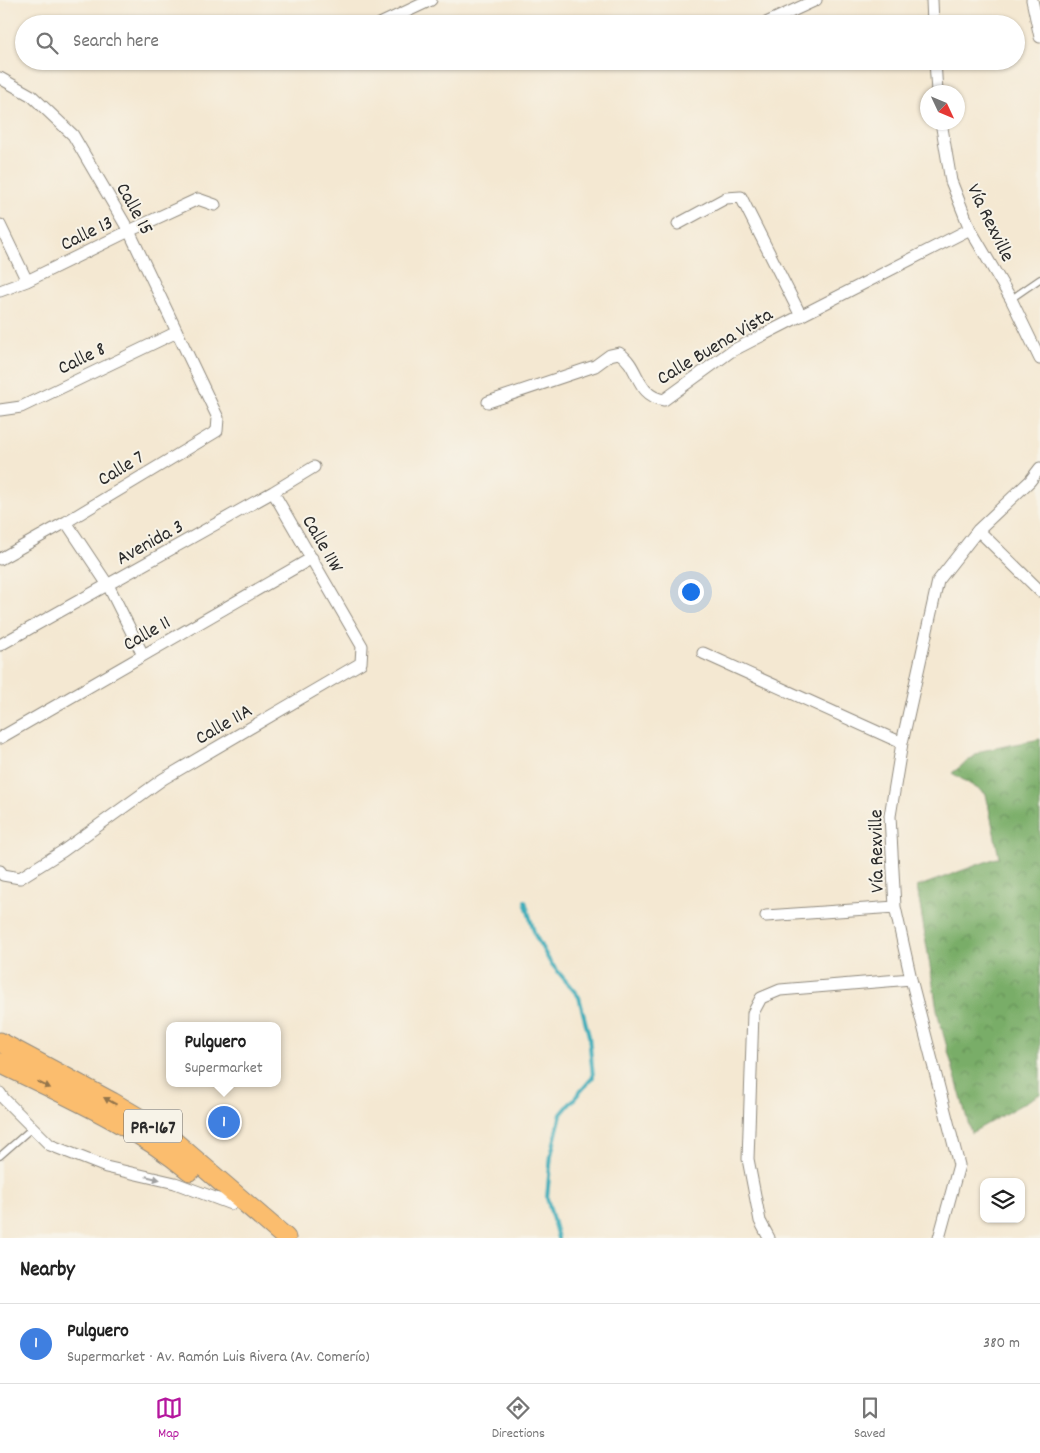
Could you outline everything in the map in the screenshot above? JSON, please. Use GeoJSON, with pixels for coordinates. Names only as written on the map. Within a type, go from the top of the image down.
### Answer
{"type":"FeatureCollection","features":[{"type":"Feature","properties":{"kind":"highway","name":"PR-167"},"geometry":{"type":"LineString","coordinates":[[0,1042],[112,1102],[163,1132],[286,1238]]}},
{"type":"Feature","properties":{"kind":"highway","name":"PR-167"},"geometry":{"type":"LineString","coordinates":[[0,1063],[115,1120],[172,1156],[269,1238]]}},
{"type":"Feature","properties":{"kind":"street"},"geometry":{"type":"LineString","coordinates":[[399,15],[431,0]]}},
{"type":"Feature","properties":{"kind":"street"},"geometry":{"type":"LineString","coordinates":[[784,15],[816,0]]}},
{"type":"Feature","properties":{"kind":"street"},"geometry":{"type":"LineString","coordinates":[[932,0],[933,15]]}},
{"type":"Feature","properties":{"kind":"street"},"geometry":{"type":"LineString","coordinates":[[1032,0],[1040,37]]}},
{"type":"Feature","properties":{"kind":"street"},"geometry":{"type":"LineString","coordinates":[[936,70],[937,85]]}},
{"type":"Feature","properties":{"kind":"street","name":"Calle 15"},"geometry":{"type":"LineString","coordinates":[[0,78],[32,96],[73,135],[129,231],[203,385]]}},
{"type":"Feature","properties":{"kind":"street","name":"Vía Rexville"},"geometry":{"type":"LineString","coordinates":[[942,130],[951,181],[970,229],[1011,299],[1040,359]]}},
{"type":"Feature","properties":{"kind":"street"},"geometry":{"type":"LineString","coordinates":[[678,224],[726,198],[741,197],[801,316]]}},
{"type":"Feature","properties":{"kind":"street","name":"Calle 13"},"geometry":{"type":"LineString","coordinates":[[0,291],[27,282],[198,199],[215,205]]}},
{"type":"Feature","properties":{"kind":"street"},"geometry":{"type":"LineString","coordinates":[[0,225],[27,282]]}},
{"type":"Feature","properties":{"kind":"street","name":"Calle Buena Vista"},"geometry":{"type":"LineString","coordinates":[[488,402],[595,366],[610,355],[619,352],[626,356],[645,390],[655,398],[664,400],[730,352],[970,229]]}},
{"type":"Feature","properties":{"kind":"street","name":"Calle 8"},"geometry":{"type":"LineString","coordinates":[[0,410],[21,407],[177,332]]}},
{"type":"Feature","properties":{"kind":"street","name":"Calle 7"},"geometry":{"type":"LineString","coordinates":[[0,560],[217,431],[218,418],[203,385]]}},
{"type":"Feature","properties":{"kind":"street","name":"Avenida 3"},"geometry":{"type":"LineString","coordinates":[[0,644],[273,492],[314,467]]}},
{"type":"Feature","properties":{"kind":"street","name":"Vía Rexville"},"geometry":{"type":"LineString","coordinates":[[939,1238],[959,1165],[911,979],[895,907],[890,816],[902,743],[938,581],[978,530],[1030,481],[1040,468]]}},
{"type":"Feature","properties":{"kind":"street","name":"Calle 11W"},"geometry":{"type":"LineString","coordinates":[[273,492],[343,613]]}},
{"type":"Feature","properties":{"kind":"street"},"geometry":{"type":"LineString","coordinates":[[66,522],[108,585],[143,655]]}},
{"type":"Feature","properties":{"kind":"street"},"geometry":{"type":"LineString","coordinates":[[978,530],[1040,591]]}},
{"type":"Feature","properties":{"kind":"street","name":"Calle 11"},"geometry":{"type":"LineString","coordinates":[[0,738],[312,558]]}},
{"type":"Feature","properties":{"kind":"street","name":"Calle 11A"},"geometry":{"type":"LineString","coordinates":[[0,871],[3,876],[20,878],[63,851],[163,780],[361,663],[362,646],[343,613]]}},
{"type":"Feature","properties":{"kind":"street"},"geometry":{"type":"LineString","coordinates":[[703,653],[902,743]]}},
{"type":"Feature","properties":{"kind":"street"},"geometry":{"type":"LineString","coordinates":[[766,916],[895,907]]}},
{"type":"Feature","properties":{"kind":"street"},"geometry":{"type":"LineString","coordinates":[[769,1238],[760,1221],[748,1159],[753,1013],[761,998],[780,990],[911,979]]}},
{"type":"Feature","properties":{"kind":"street"},"geometry":{"type":"LineString","coordinates":[[0,1093],[50,1145],[106,1167],[175,1183],[231,1204]]}},
{"type":"Feature","properties":{"kind":"lane"},"geometry":{"type":"LineString","coordinates":[[1011,299],[1040,279]]}},
{"type":"Feature","properties":{"kind":"lane"},"geometry":{"type":"LineString","coordinates":[[0,1156],[32,1128]]}},
{"type":"Feature","properties":{"kind":"green space"},"geometry":{"type":"Polygon","coordinates":[[[1040,739],[1040,1094],[971,1133],[938,1015],[917,887],[999,857],[986,794],[952,773],[981,751],[1040,739]]]}},
{"type":"Feature","properties":{"kind":"waterway"},"geometry":{"type":"LineString","coordinates":[[525,901],[535,935],[550,962],[579,997],[589,1036],[593,1077],[561,1114],[551,1155],[547,1198],[558,1238]]}},
{"type":"Feature","properties":{"kind":"place","name":"Pulguero"},"geometry":{"type":"Point","coordinates":[224,1122]}}]}
